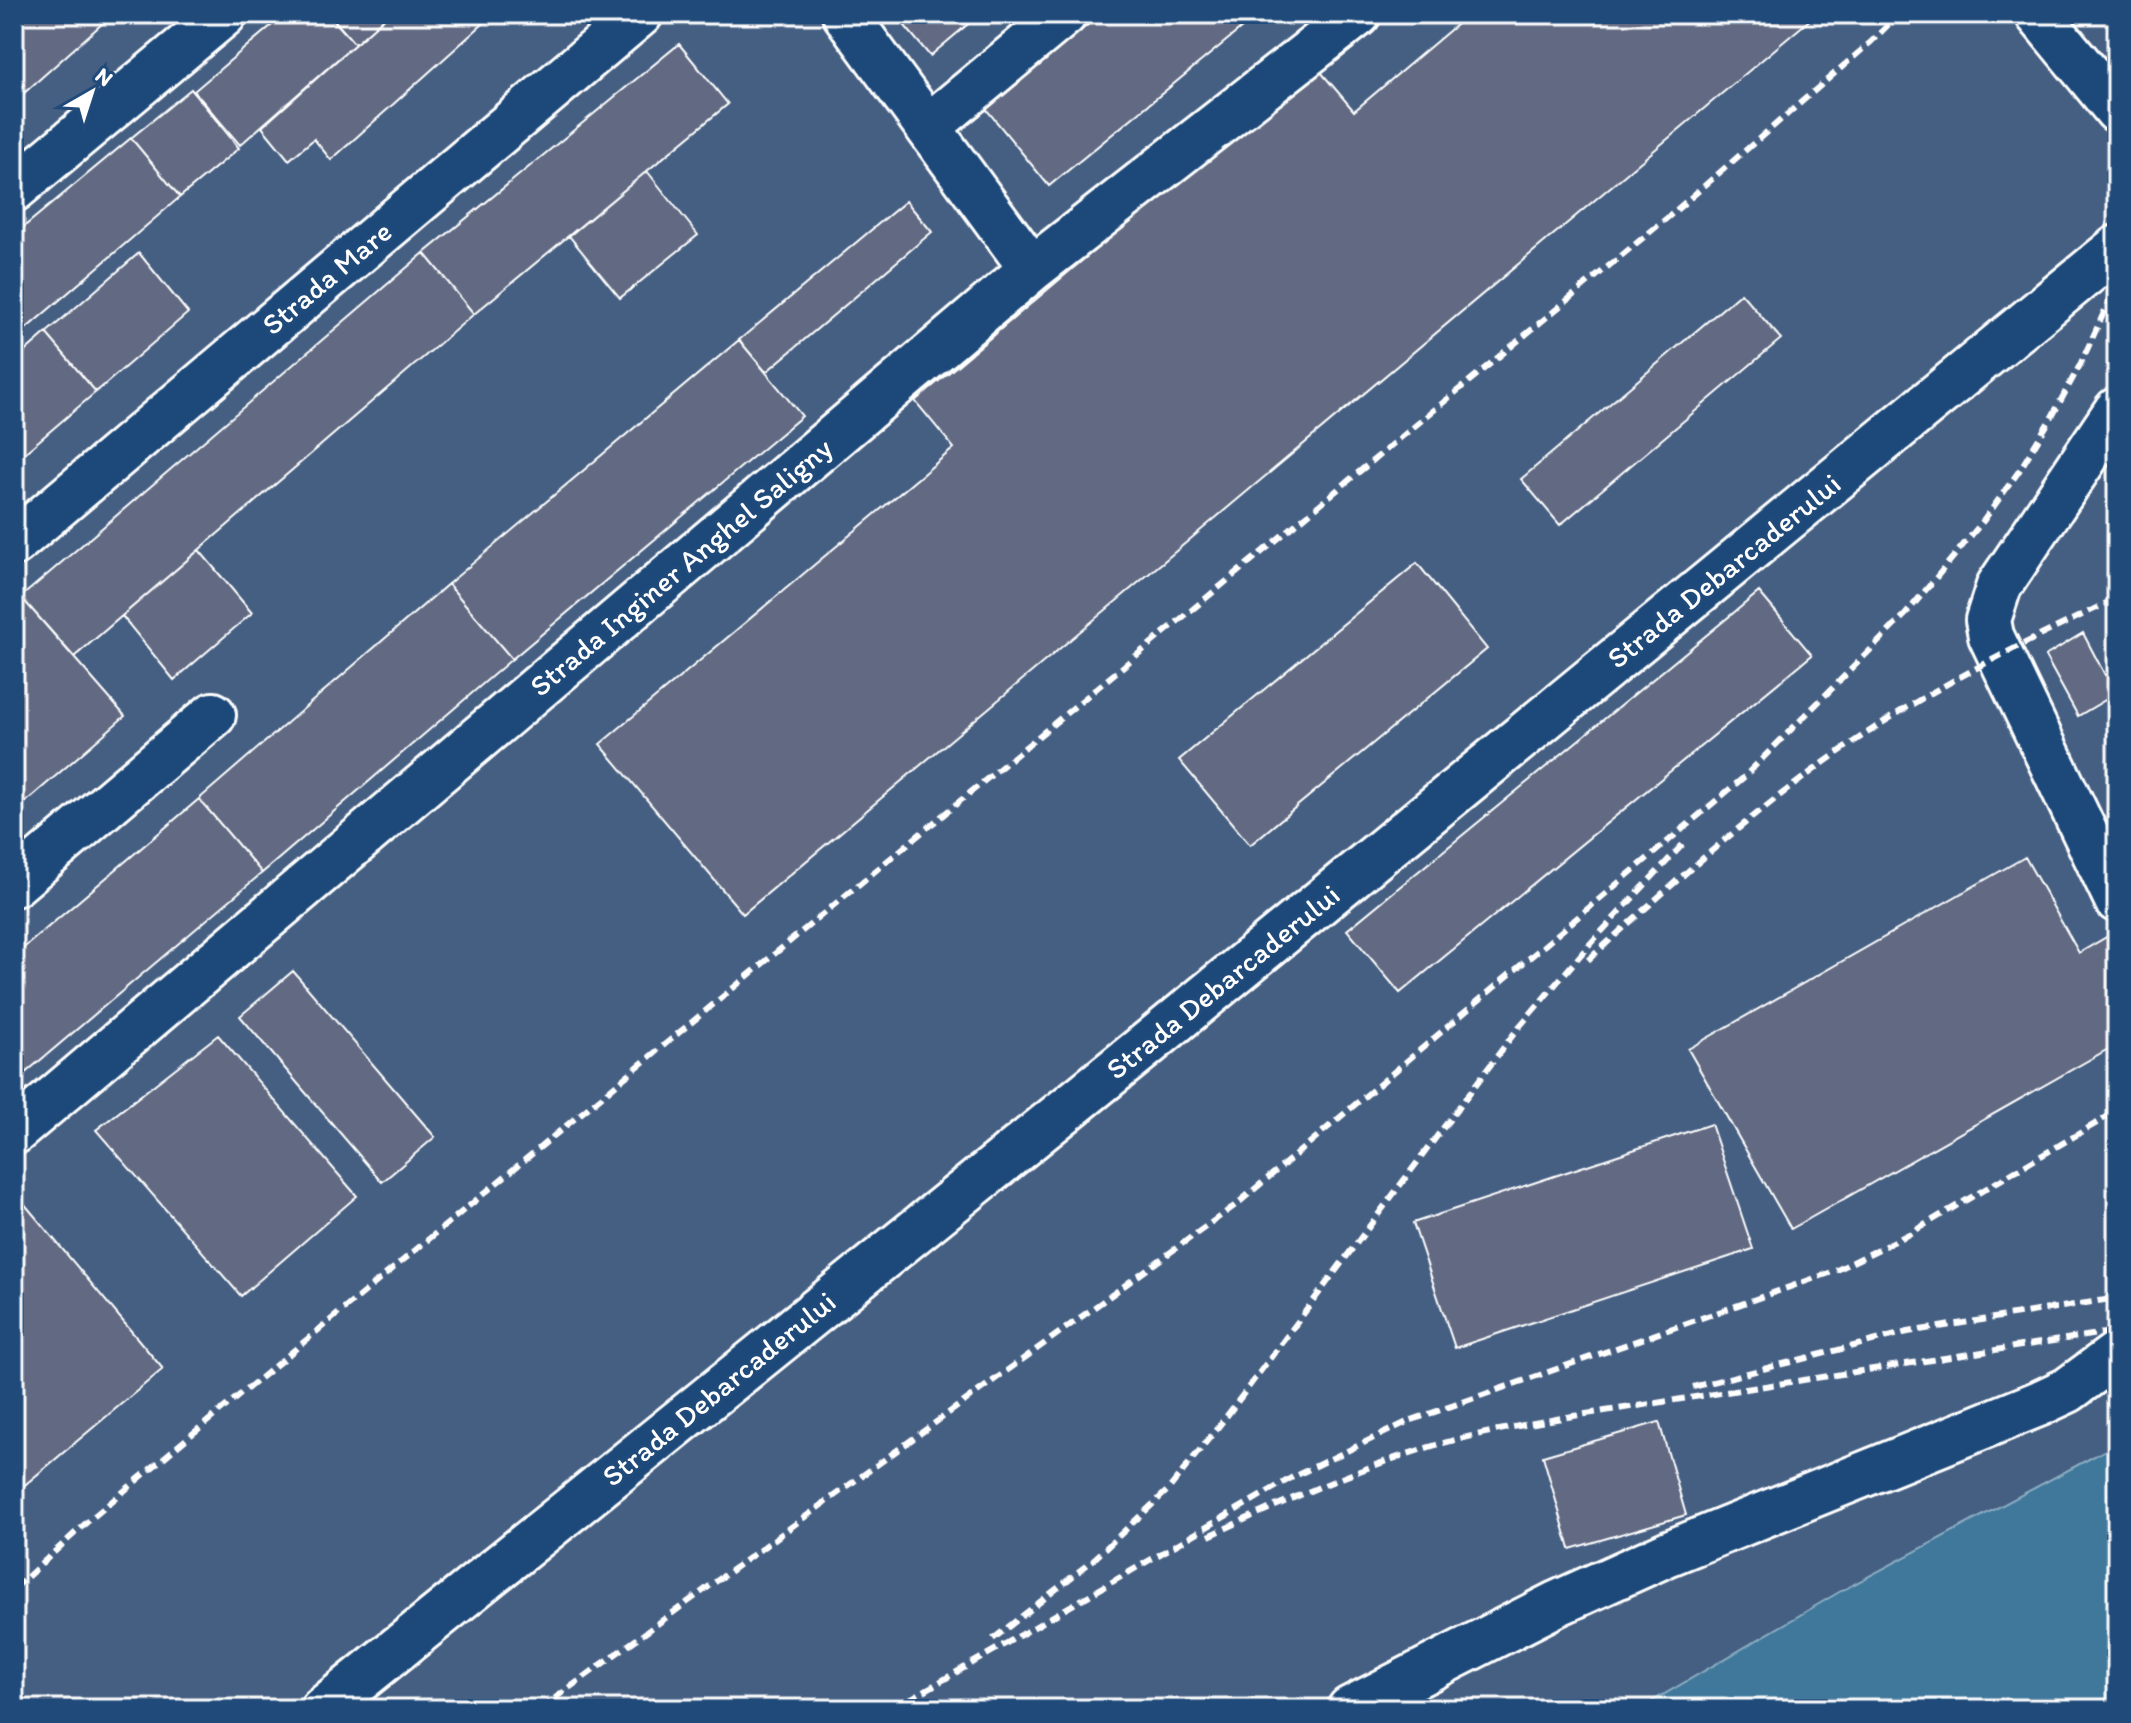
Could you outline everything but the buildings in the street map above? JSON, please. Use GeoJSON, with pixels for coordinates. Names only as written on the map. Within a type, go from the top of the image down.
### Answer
{"type":"FeatureCollection","features":[{"type":"Feature","properties":{"kind":"street"},"geometry":{"type":"LineString","coordinates":[[14,189],[224,14]]}},
{"type":"Feature","properties":{"kind":"street","name":"Strada Mare"},"geometry":{"type":"LineString","coordinates":[[14,543],[640,14]]}},
{"type":"Feature","properties":{"kind":"street"},"geometry":{"type":"LineString","coordinates":[[845,14],[1032,269]]}},
{"type":"Feature","properties":{"kind":"street"},"geometry":{"type":"LineString","coordinates":[[928,127],[1064,14]]}},
{"type":"Feature","properties":{"kind":"street","name":"Strada Inginer Anghel Saligny"},"geometry":{"type":"LineString","coordinates":[[14,1132],[1032,269],[1358,14]]}},
{"type":"Feature","properties":{"kind":"street"},"geometry":{"type":"LineString","coordinates":[[2038,14],[2117,110]]}},
{"type":"Feature","properties":{"kind":"street","name":"Strada Debarcaderului"},"geometry":{"type":"LineString","coordinates":[[323,1709],[1150,1042],[2117,248]]}},
{"type":"Feature","properties":{"kind":"street"},"geometry":{"type":"LineString","coordinates":[[2117,410],[1999,586],[1988,620],[1991,636],[2117,900]]}},
{"type":"Feature","properties":{"kind":"street"},"geometry":{"type":"LineString","coordinates":[[14,884],[213,715]]}},
{"type":"Feature","properties":{"kind":"street"},"geometry":{"type":"LineString","coordinates":[[1350,1709],[1556,1604],[1669,1553],[2038,1404],[2068,1390],[2117,1354]]}},
{"type":"Feature","properties":{"kind":"shaded area"},"geometry":{"type":"Polygon","coordinates":[[[14,14],[2117,14],[2117,1444],[1841,1591],[1639,1709],[14,1709],[14,14]]]}},
{"type":"Feature","properties":{"kind":"shaded area"},"geometry":{"type":"Polygon","coordinates":[[[2117,1444],[2117,1709],[1639,1709],[1841,1591],[2117,1444]]]}},
{"type":"Feature","properties":{"kind":"railway"},"geometry":{"type":"LineString","coordinates":[[14,1589],[179,1445],[1667,218],[1871,42],[1899,14]]}},
{"type":"Feature","properties":{"kind":"railway"},"geometry":{"type":"LineString","coordinates":[[540,1709],[1237,1204],[1743,778],[1905,615],[1984,520],[2053,415],[2117,284]]}},
{"type":"Feature","properties":{"kind":"railway"},"geometry":{"type":"LineString","coordinates":[[1588,960],[1727,838],[1837,753],[1964,675],[2117,598]]}},
{"type":"Feature","properties":{"kind":"railway"},"geometry":{"type":"LineString","coordinates":[[993,1639],[1092,1561],[1168,1490],[1519,1027],[1589,945],[1685,842]]}},
{"type":"Feature","properties":{"kind":"railway"},"geometry":{"type":"LineString","coordinates":[[893,1709],[1293,1477],[1409,1421],[1835,1271],[1909,1234],[2117,1111]]}},
{"type":"Feature","properties":{"kind":"railway"},"geometry":{"type":"LineString","coordinates":[[1693,1387],[1908,1332],[2117,1298]]}},
{"type":"Feature","properties":{"kind":"railway"},"geometry":{"type":"LineString","coordinates":[[1209,1536],[1378,1464],[1436,1445],[1487,1433],[1573,1416],[2117,1331]]}}]}
